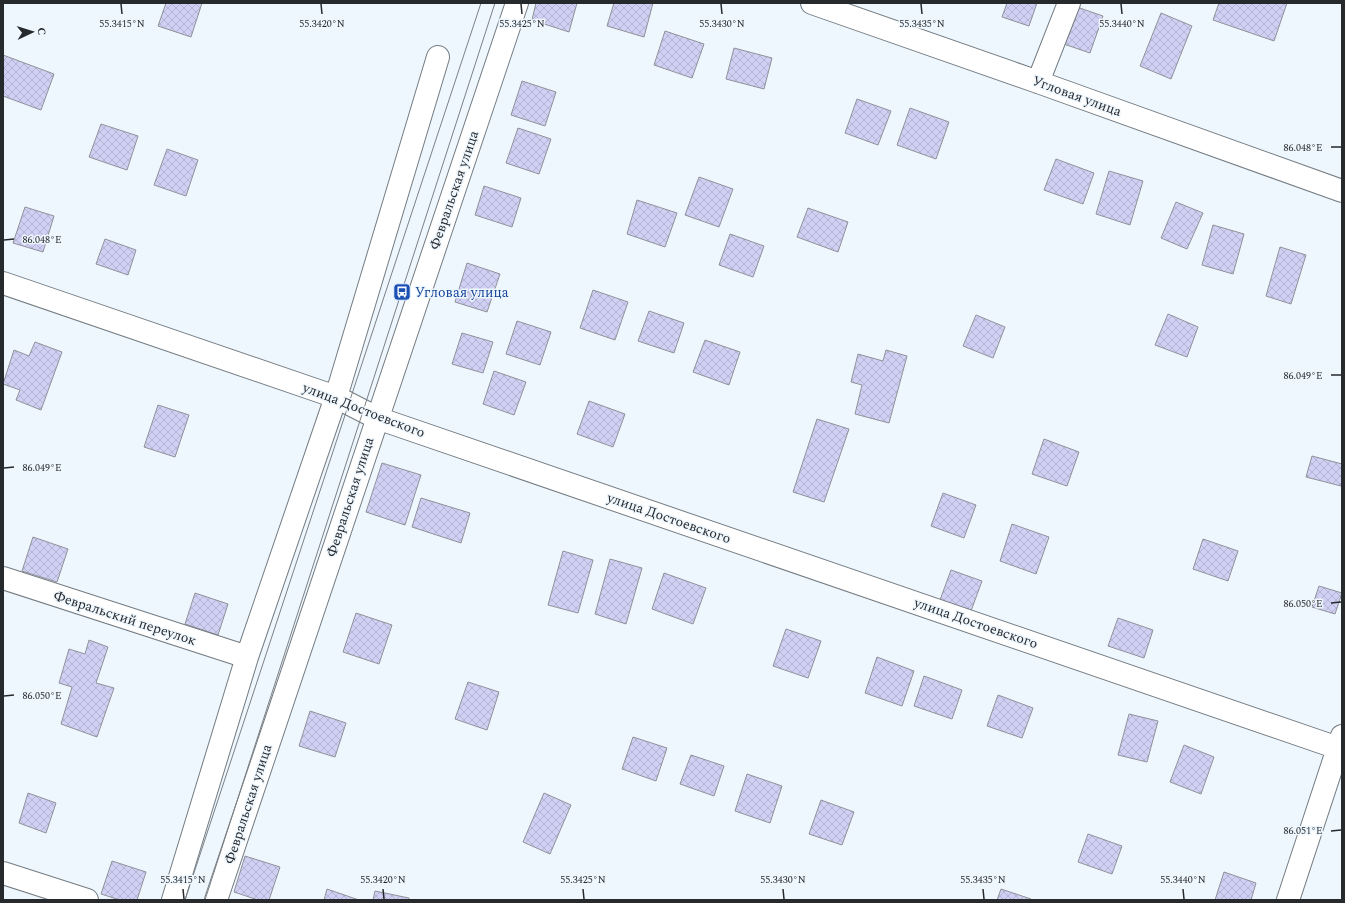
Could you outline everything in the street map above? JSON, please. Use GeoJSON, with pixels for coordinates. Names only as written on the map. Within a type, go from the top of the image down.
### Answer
{"type":"FeatureCollection","features":[{"type":"Feature","properties":{"kind":"street","name":"Февральская улица"},"geometry":{"type":"LineString","coordinates":[[216,900],[516,3]]}},
{"type":"Feature","properties":{"kind":"street","name":"Угловая улица"},"geometry":{"type":"LineString","coordinates":[[812,3],[1342,191]]}},
{"type":"Feature","properties":{"kind":"street"},"geometry":{"type":"LineString","coordinates":[[1038,82],[1069,3]]}},
{"type":"Feature","properties":{"kind":"street"},"geometry":{"type":"LineString","coordinates":[[173,900],[248,658],[336,397],[438,57]]}},
{"type":"Feature","properties":{"kind":"street","name":"улица Достоевского"},"geometry":{"type":"LineString","coordinates":[[3,284],[336,397],[377,418],[1340,742]]}},
{"type":"Feature","properties":{"kind":"street","name":"Февральский переулок"},"geometry":{"type":"LineString","coordinates":[[3,578],[248,658]]}},
{"type":"Feature","properties":{"kind":"street"},"geometry":{"type":"LineString","coordinates":[[1288,900],[1340,742]]}},
{"type":"Feature","properties":{"kind":"street"},"geometry":{"type":"LineString","coordinates":[[3,873],[87,900]]}},
{"type":"Feature","properties":{"kind":"building"},"geometry":{"type":"Polygon","coordinates":[[[166,3],[202,3],[191,37],[158,26],[166,3]]]}},
{"type":"Feature","properties":{"kind":"building"},"geometry":{"type":"Polygon","coordinates":[[[536,3],[577,3],[569,32],[532,20],[536,3]]]}},
{"type":"Feature","properties":{"kind":"building"},"geometry":{"type":"Polygon","coordinates":[[[614,3],[653,3],[644,37],[607,26],[614,3]]]}},
{"type":"Feature","properties":{"kind":"building"},"geometry":{"type":"Polygon","coordinates":[[[1007,3],[1037,3],[1029,26],[1002,17],[1007,3]]]}},
{"type":"Feature","properties":{"kind":"building"},"geometry":{"type":"Polygon","coordinates":[[[1219,3],[1287,3],[1274,41],[1213,20],[1219,3]]]}},
{"type":"Feature","properties":{"kind":"building"},"geometry":{"type":"Polygon","coordinates":[[[1074,6],[1103,16],[1090,53],[1061,43],[1074,6]]]}},
{"type":"Feature","properties":{"kind":"building"},"geometry":{"type":"Polygon","coordinates":[[[1161,13],[1192,26],[1171,79],[1140,66],[1161,13]]]}},
{"type":"Feature","properties":{"kind":"building"},"geometry":{"type":"Polygon","coordinates":[[[665,31],[704,44],[692,78],[654,65],[665,31]]]}},
{"type":"Feature","properties":{"kind":"building"},"geometry":{"type":"Polygon","coordinates":[[[734,48],[772,58],[764,89],[726,79],[734,48]]]}},
{"type":"Feature","properties":{"kind":"building"},"geometry":{"type":"Polygon","coordinates":[[[3,55],[54,74],[41,110],[3,96],[3,55]]]}},
{"type":"Feature","properties":{"kind":"building"},"geometry":{"type":"Polygon","coordinates":[[[522,81],[556,92],[545,126],[511,115],[522,81]]]}},
{"type":"Feature","properties":{"kind":"building"},"geometry":{"type":"Polygon","coordinates":[[[857,99],[891,111],[878,145],[845,133],[857,99]]]}},
{"type":"Feature","properties":{"kind":"building"},"geometry":{"type":"Polygon","coordinates":[[[910,108],[949,122],[936,159],[897,145],[910,108]]]}},
{"type":"Feature","properties":{"kind":"building"},"geometry":{"type":"Polygon","coordinates":[[[101,124],[138,136],[127,170],[89,157],[101,124]]]}},
{"type":"Feature","properties":{"kind":"building"},"geometry":{"type":"Polygon","coordinates":[[[518,128],[551,139],[539,174],[506,163],[518,128]]]}},
{"type":"Feature","properties":{"kind":"building"},"geometry":{"type":"Polygon","coordinates":[[[167,149],[198,160],[186,196],[154,185],[167,149]]]}},
{"type":"Feature","properties":{"kind":"building"},"geometry":{"type":"Polygon","coordinates":[[[1056,159],[1094,173],[1083,204],[1044,190],[1056,159]]]}},
{"type":"Feature","properties":{"kind":"building"},"geometry":{"type":"Polygon","coordinates":[[[1109,171],[1143,181],[1130,225],[1096,214],[1109,171]]]}},
{"type":"Feature","properties":{"kind":"building"},"geometry":{"type":"Polygon","coordinates":[[[699,177],[733,189],[719,227],[685,215],[699,177]]]}},
{"type":"Feature","properties":{"kind":"building"},"geometry":{"type":"Polygon","coordinates":[[[484,186],[521,198],[512,227],[475,215],[484,186]]]}},
{"type":"Feature","properties":{"kind":"building"},"geometry":{"type":"Polygon","coordinates":[[[637,200],[677,213],[665,247],[627,234],[637,200]]]}},
{"type":"Feature","properties":{"kind":"building"},"geometry":{"type":"Polygon","coordinates":[[[1176,202],[1203,213],[1187,249],[1161,238],[1176,202]]]}},
{"type":"Feature","properties":{"kind":"building"},"geometry":{"type":"Polygon","coordinates":[[[25,207],[54,216],[43,252],[13,243],[25,207]]]}},
{"type":"Feature","properties":{"kind":"building"},"geometry":{"type":"Polygon","coordinates":[[[808,208],[848,222],[838,252],[797,237],[808,208]]]}},
{"type":"Feature","properties":{"kind":"building"},"geometry":{"type":"Polygon","coordinates":[[[1213,225],[1244,234],[1233,274],[1202,265],[1213,225]]]}},
{"type":"Feature","properties":{"kind":"building"},"geometry":{"type":"Polygon","coordinates":[[[730,234],[764,246],[753,277],[719,265],[730,234]]]}},
{"type":"Feature","properties":{"kind":"building"},"geometry":{"type":"Polygon","coordinates":[[[105,239],[136,250],[128,275],[96,264],[105,239]]]}},
{"type":"Feature","properties":{"kind":"building"},"geometry":{"type":"Polygon","coordinates":[[[1280,247],[1306,255],[1291,304],[1266,296],[1280,247]]]}},
{"type":"Feature","properties":{"kind":"building"},"geometry":{"type":"Polygon","coordinates":[[[467,263],[500,274],[487,312],[455,302],[467,263]]]}},
{"type":"Feature","properties":{"kind":"building"},"geometry":{"type":"Polygon","coordinates":[[[593,290],[628,302],[615,340],[580,328],[593,290]]]}},
{"type":"Feature","properties":{"kind":"building"},"geometry":{"type":"Polygon","coordinates":[[[649,311],[684,323],[674,353],[638,341],[649,311]]]}},
{"type":"Feature","properties":{"kind":"building"},"geometry":{"type":"Polygon","coordinates":[[[1168,314],[1198,327],[1187,357],[1155,345],[1168,314]]]}},
{"type":"Feature","properties":{"kind":"building"},"geometry":{"type":"Polygon","coordinates":[[[976,315],[1005,327],[993,358],[963,346],[976,315]]]}},
{"type":"Feature","properties":{"kind":"building"},"geometry":{"type":"Polygon","coordinates":[[[517,321],[551,332],[540,365],[506,354],[517,321]]]}},
{"type":"Feature","properties":{"kind":"building"},"geometry":{"type":"Polygon","coordinates":[[[462,333],[493,342],[483,373],[452,364],[462,333]]]}},
{"type":"Feature","properties":{"kind":"building"},"geometry":{"type":"Polygon","coordinates":[[[705,340],[740,352],[729,385],[693,372],[705,340]]]}},
{"type":"Feature","properties":{"kind":"building"},"geometry":{"type":"Polygon","coordinates":[[[35,342],[62,352],[41,410],[16,400],[20,390],[3,384],[14,350],[29,356],[35,342]]]}},
{"type":"Feature","properties":{"kind":"building"},"geometry":{"type":"Polygon","coordinates":[[[886,350],[907,356],[889,423],[855,414],[862,385],[851,382],[858,354],[883,361],[886,350]]]}},
{"type":"Feature","properties":{"kind":"building"},"geometry":{"type":"Polygon","coordinates":[[[494,371],[526,382],[514,415],[483,404],[494,371]]]}},
{"type":"Feature","properties":{"kind":"building"},"geometry":{"type":"Polygon","coordinates":[[[589,401],[625,414],[613,447],[577,434],[589,401]]]}},
{"type":"Feature","properties":{"kind":"building"},"geometry":{"type":"Polygon","coordinates":[[[158,405],[189,415],[175,457],[144,447],[158,405]]]}},
{"type":"Feature","properties":{"kind":"building"},"geometry":{"type":"Polygon","coordinates":[[[817,419],[849,429],[824,502],[793,492],[817,419]]]}},
{"type":"Feature","properties":{"kind":"building"},"geometry":{"type":"Polygon","coordinates":[[[1044,439],[1079,452],[1067,486],[1032,474],[1044,439]]]}},
{"type":"Feature","properties":{"kind":"building"},"geometry":{"type":"Polygon","coordinates":[[[1312,456],[1342,464],[1341,486],[1306,477],[1312,456]]]}},
{"type":"Feature","properties":{"kind":"building"},"geometry":{"type":"Polygon","coordinates":[[[382,463],[421,475],[405,525],[366,512],[382,463]]]}},
{"type":"Feature","properties":{"kind":"building"},"geometry":{"type":"Polygon","coordinates":[[[943,493],[976,505],[964,538],[931,526],[943,493]]]}},
{"type":"Feature","properties":{"kind":"building"},"geometry":{"type":"Polygon","coordinates":[[[421,498],[470,513],[461,543],[412,527],[421,498]]]}},
{"type":"Feature","properties":{"kind":"building"},"geometry":{"type":"Polygon","coordinates":[[[1012,524],[1049,537],[1036,574],[1000,561],[1012,524]]]}},
{"type":"Feature","properties":{"kind":"building"},"geometry":{"type":"Polygon","coordinates":[[[33,537],[68,549],[57,582],[22,571],[33,537]]]}},
{"type":"Feature","properties":{"kind":"building"},"geometry":{"type":"Polygon","coordinates":[[[1203,539],[1238,551],[1228,581],[1193,569],[1203,539]]]}},
{"type":"Feature","properties":{"kind":"building"},"geometry":{"type":"Polygon","coordinates":[[[563,551],[593,560],[578,613],[548,605],[563,551]]]}},
{"type":"Feature","properties":{"kind":"building"},"geometry":{"type":"Polygon","coordinates":[[[610,559],[642,568],[626,624],[595,614],[610,559]]]}},
{"type":"Feature","properties":{"kind":"building"},"geometry":{"type":"Polygon","coordinates":[[[951,570],[982,581],[971,611],[940,600],[951,570]]]}},
{"type":"Feature","properties":{"kind":"building"},"geometry":{"type":"Polygon","coordinates":[[[664,573],[706,588],[693,624],[652,609],[664,573]]]}},
{"type":"Feature","properties":{"kind":"building"},"geometry":{"type":"Polygon","coordinates":[[[1319,586],[1342,593],[1335,614],[1312,607],[1319,586]]]}},
{"type":"Feature","properties":{"kind":"building"},"geometry":{"type":"Polygon","coordinates":[[[195,593],[228,604],[218,635],[185,624],[195,593]]]}},
{"type":"Feature","properties":{"kind":"building"},"geometry":{"type":"Polygon","coordinates":[[[356,613],[392,625],[379,664],[343,652],[356,613]]]}},
{"type":"Feature","properties":{"kind":"building"},"geometry":{"type":"Polygon","coordinates":[[[1118,618],[1153,630],[1144,658],[1108,646],[1118,618]]]}},
{"type":"Feature","properties":{"kind":"building"},"geometry":{"type":"Polygon","coordinates":[[[786,629],[821,641],[808,678],[773,666],[786,629]]]}},
{"type":"Feature","properties":{"kind":"building"},"geometry":{"type":"Polygon","coordinates":[[[89,640],[108,647],[96,683],[114,688],[97,737],[61,724],[72,687],[59,683],[69,649],[85,654],[89,640]]]}},
{"type":"Feature","properties":{"kind":"building"},"geometry":{"type":"Polygon","coordinates":[[[877,657],[914,671],[902,706],[865,693],[877,657]]]}},
{"type":"Feature","properties":{"kind":"building"},"geometry":{"type":"Polygon","coordinates":[[[924,676],[962,690],[952,719],[914,706],[924,676]]]}},
{"type":"Feature","properties":{"kind":"building"},"geometry":{"type":"Polygon","coordinates":[[[468,682],[499,692],[487,730],[455,719],[468,682]]]}},
{"type":"Feature","properties":{"kind":"building"},"geometry":{"type":"Polygon","coordinates":[[[998,695],[1033,708],[1022,738],[987,726],[998,695]]]}},
{"type":"Feature","properties":{"kind":"building"},"geometry":{"type":"Polygon","coordinates":[[[310,711],[346,723],[335,757],[299,746],[310,711]]]}},
{"type":"Feature","properties":{"kind":"building"},"geometry":{"type":"Polygon","coordinates":[[[1129,714],[1158,721],[1147,762],[1118,755],[1129,714]]]}},
{"type":"Feature","properties":{"kind":"building"},"geometry":{"type":"Polygon","coordinates":[[[633,737],[667,748],[656,781],[622,769],[633,737]]]}},
{"type":"Feature","properties":{"kind":"building"},"geometry":{"type":"Polygon","coordinates":[[[1184,745],[1214,757],[1201,794],[1170,782],[1184,745]]]}},
{"type":"Feature","properties":{"kind":"building"},"geometry":{"type":"Polygon","coordinates":[[[691,755],[724,766],[714,796],[680,784],[691,755]]]}},
{"type":"Feature","properties":{"kind":"building"},"geometry":{"type":"Polygon","coordinates":[[[747,774],[782,786],[770,823],[735,811],[747,774]]]}},
{"type":"Feature","properties":{"kind":"building"},"geometry":{"type":"Polygon","coordinates":[[[28,793],[56,803],[46,833],[19,823],[28,793]]]}},
{"type":"Feature","properties":{"kind":"building"},"geometry":{"type":"Polygon","coordinates":[[[544,793],[571,805],[550,854],[523,842],[544,793]]]}},
{"type":"Feature","properties":{"kind":"building"},"geometry":{"type":"Polygon","coordinates":[[[821,800],[854,812],[842,845],[809,834],[821,800]]]}},
{"type":"Feature","properties":{"kind":"building"},"geometry":{"type":"Polygon","coordinates":[[[1088,834],[1122,846],[1112,874],[1078,862],[1088,834]]]}},
{"type":"Feature","properties":{"kind":"building"},"geometry":{"type":"Polygon","coordinates":[[[245,856],[280,867],[269,900],[258,900],[234,892],[245,856]]]}},
{"type":"Feature","properties":{"kind":"building"},"geometry":{"type":"Polygon","coordinates":[[[112,861],[146,872],[137,900],[120,900],[101,894],[112,861]]]}},
{"type":"Feature","properties":{"kind":"building"},"geometry":{"type":"Polygon","coordinates":[[[1224,872],[1256,883],[1251,900],[1215,900],[1224,872]]]}},
{"type":"Feature","properties":{"kind":"building"},"geometry":{"type":"Polygon","coordinates":[[[327,889],[359,900],[324,900],[327,889]]]}},
{"type":"Feature","properties":{"kind":"building"},"geometry":{"type":"Polygon","coordinates":[[[1001,889],[1031,899],[1031,900],[997,900],[1001,889]]]}},
{"type":"Feature","properties":{"kind":"building"},"geometry":{"type":"Polygon","coordinates":[[[375,891],[409,898],[409,900],[373,900],[375,891]]]}},
{"type":"Feature","properties":{"kind":"tram line"},"geometry":{"type":"LineString","coordinates":[[185,900],[481,3]]}},
{"type":"Feature","properties":{"kind":"tram line"},"geometry":{"type":"LineString","coordinates":[[205,900],[495,3]]}},
{"type":"Feature","properties":{"kind":"place","name":"Угловая улица"},"geometry":{"type":"Point","coordinates":[402,292]}}]}
